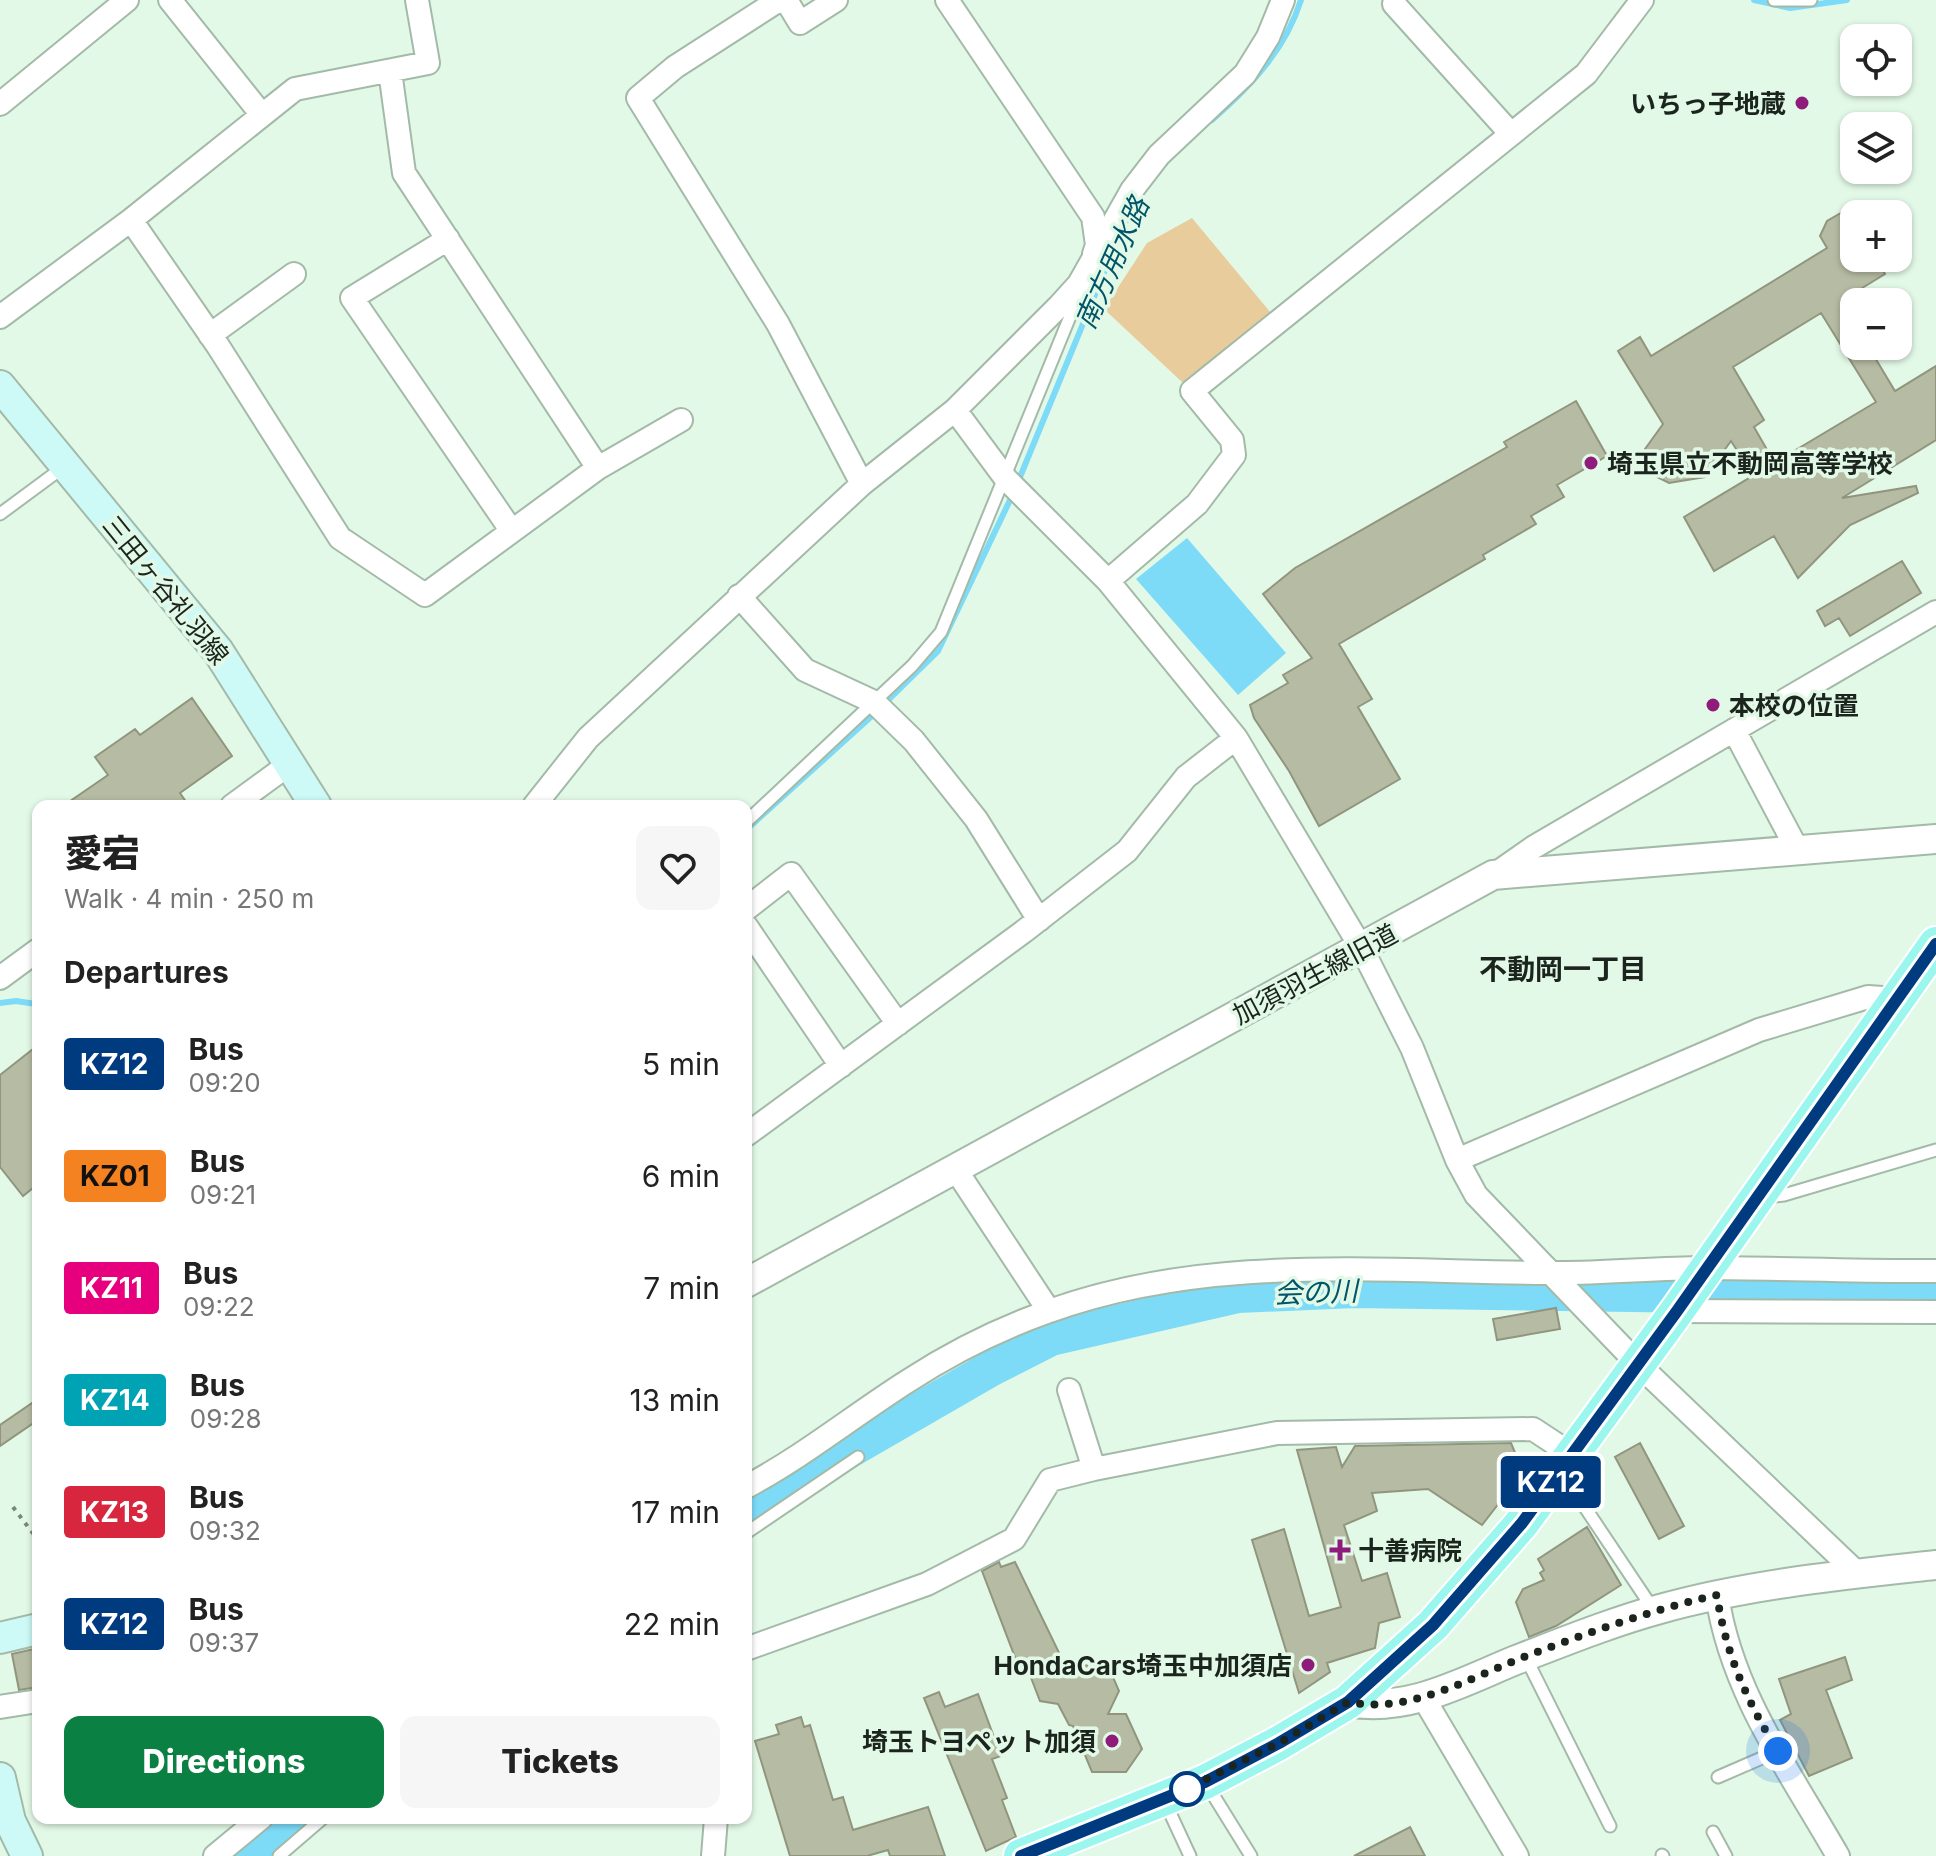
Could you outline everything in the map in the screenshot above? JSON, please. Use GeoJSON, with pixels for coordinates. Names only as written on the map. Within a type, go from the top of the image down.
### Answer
{"type":"FeatureCollection","features":[{"type":"Feature","properties":{"kind":"main road","name":"三田ヶ谷礼羽線"},"geometry":{"type":"LineString","coordinates":[[0,386],[218,651],[312,800]]}},
{"type":"Feature","properties":{"kind":"main road"},"geometry":{"type":"LineString","coordinates":[[1021,1856],[1205,1782],[1348,1702],[1404,1653],[1477,1578],[1565,1462],[1934,951]]}},
{"type":"Feature","properties":{"kind":"main road"},"geometry":{"type":"LineString","coordinates":[[0,1638],[32,1630]]}},
{"type":"Feature","properties":{"kind":"main road"},"geometry":{"type":"LineString","coordinates":[[0,1778],[5,1824],[27,1856]]}},
{"type":"Feature","properties":{"kind":"street"},"geometry":{"type":"LineString","coordinates":[[0,104],[127,0]]}},
{"type":"Feature","properties":{"kind":"street"},"geometry":{"type":"LineString","coordinates":[[170,0],[262,115]]}},
{"type":"Feature","properties":{"kind":"street"},"geometry":{"type":"LineString","coordinates":[[0,317],[131,220],[295,89],[428,63],[417,0]]}},
{"type":"Feature","properties":{"kind":"street"},"geometry":{"type":"LineString","coordinates":[[779,0],[675,67],[638,98],[778,324],[862,484]]}},
{"type":"Feature","properties":{"kind":"street"},"geometry":{"type":"LineString","coordinates":[[786,0],[800,23],[836,0]]}},
{"type":"Feature","properties":{"kind":"street"},"geometry":{"type":"LineString","coordinates":[[947,0],[1093,217],[1097,245],[1090,267]]}},
{"type":"Feature","properties":{"kind":"street"},"geometry":{"type":"LineString","coordinates":[[539,800],[588,738],[862,484],[955,410],[1060,305],[1090,267],[1132,190],[1159,155],[1245,74],[1268,37],[1283,0]]}},
{"type":"Feature","properties":{"kind":"street"},"geometry":{"type":"LineString","coordinates":[[1108,581],[1197,504],[1234,455],[1232,440],[1192,391],[1586,74],[1642,0]]}},
{"type":"Feature","properties":{"kind":"street"},"geometry":{"type":"LineString","coordinates":[[1394,4],[1511,134]]}},
{"type":"Feature","properties":{"kind":"street"},"geometry":{"type":"LineString","coordinates":[[390,71],[404,173],[598,468]]}},
{"type":"Feature","properties":{"kind":"street"},"geometry":{"type":"LineString","coordinates":[[131,220],[210,335],[340,538],[425,595],[598,468],[681,420]]}},
{"type":"Feature","properties":{"kind":"street"},"geometry":{"type":"LineString","coordinates":[[448,239],[352,298],[511,530]]}},
{"type":"Feature","properties":{"kind":"street"},"geometry":{"type":"LineString","coordinates":[[210,335],[294,274]]}},
{"type":"Feature","properties":{"kind":"street"},"geometry":{"type":"LineString","coordinates":[[955,410],[1012,485],[1108,581],[1236,738],[1362,949],[1412,1048],[1457,1160],[1476,1195],[1638,1364],[1857,1573]]}},
{"type":"Feature","properties":{"kind":"street"},"geometry":{"type":"LineString","coordinates":[[739,596],[805,670],[878,706],[914,741],[976,819],[1039,920]]}},
{"type":"Feature","properties":{"kind":"street"},"geometry":{"type":"LineString","coordinates":[[1493,875],[1534,847],[1936,612]]}},
{"type":"Feature","properties":{"kind":"street"},"geometry":{"type":"LineString","coordinates":[[1734,730],[1798,851]]}},
{"type":"Feature","properties":{"kind":"street"},"geometry":{"type":"LineString","coordinates":[[752,1131],[1039,920],[1127,851],[1186,777],[1236,738]]}},
{"type":"Feature","properties":{"kind":"street"},"geometry":{"type":"LineString","coordinates":[[240,800],[288,765]]}},
{"type":"Feature","properties":{"kind":"street","name":"加須羽生線旧道"},"geometry":{"type":"LineString","coordinates":[[752,1280],[1493,875],[1936,839]]}},
{"type":"Feature","properties":{"kind":"street"},"geometry":{"type":"LineString","coordinates":[[752,904],[791,874],[898,1024]]}},
{"type":"Feature","properties":{"kind":"street"},"geometry":{"type":"LineString","coordinates":[[752,935],[841,1066]]}},
{"type":"Feature","properties":{"kind":"street"},"geometry":{"type":"LineString","coordinates":[[0,978],[32,954]]}},
{"type":"Feature","properties":{"kind":"street"},"geometry":{"type":"LineString","coordinates":[[1457,1160],[1759,1030],[1868,997],[1897,999]]}},
{"type":"Feature","properties":{"kind":"street"},"geometry":{"type":"LineString","coordinates":[[954,1167],[1049,1311]]}},
{"type":"Feature","properties":{"kind":"street"},"geometry":{"type":"LineString","coordinates":[[752,1484],[795,1461],[909,1380],[991,1335],[1049,1311],[1158,1282],[1237,1273],[1350,1270],[1553,1274],[1936,1312]]}},
{"type":"Feature","properties":{"kind":"street"},"geometry":{"type":"LineString","coordinates":[[1691,1290],[1936,1271]]}},
{"type":"Feature","properties":{"kind":"street"},"geometry":{"type":"LineString","coordinates":[[1069,1390],[1094,1469]]}},
{"type":"Feature","properties":{"kind":"street"},"geometry":{"type":"LineString","coordinates":[[752,1647],[927,1584],[976,1559],[1014,1539],[1050,1480],[1094,1469],[1277,1433],[1533,1429],[1565,1462]]}},
{"type":"Feature","properties":{"kind":"street"},"geometry":{"type":"LineString","coordinates":[[1348,1702],[1372,1707],[1423,1697],[1654,1611],[1717,1595],[1857,1573],[1936,1565]]}},
{"type":"Feature","properties":{"kind":"street"},"geometry":{"type":"LineString","coordinates":[[1717,1595],[1733,1663],[1755,1715],[1838,1856]]}},
{"type":"Feature","properties":{"kind":"street"},"geometry":{"type":"LineString","coordinates":[[1423,1697],[1517,1856]]}},
{"type":"Feature","properties":{"kind":"street"},"geometry":{"type":"LineString","coordinates":[[0,1707],[32,1702]]}},
{"type":"Feature","properties":{"kind":"street"},"geometry":{"type":"LineString","coordinates":[[215,1856],[254,1824]]}},
{"type":"Feature","properties":{"kind":"street"},"geometry":{"type":"LineString","coordinates":[[713,1856],[716,1824]]}},
{"type":"Feature","properties":{"kind":"lane"},"geometry":{"type":"LineString","coordinates":[[1774,0],[1811,0]]}},
{"type":"Feature","properties":{"kind":"lane"},"geometry":{"type":"LineString","coordinates":[[752,817],[878,706],[941,632],[1012,485],[1090,267]]}},
{"type":"Feature","properties":{"kind":"lane"},"geometry":{"type":"LineString","coordinates":[[0,514],[66,465]]}},
{"type":"Feature","properties":{"kind":"lane"},"geometry":{"type":"LineString","coordinates":[[1756,1197],[1784,1195],[1936,1150]]}},
{"type":"Feature","properties":{"kind":"lane"},"geometry":{"type":"LineString","coordinates":[[752,1529],[858,1457]]}},
{"type":"Feature","properties":{"kind":"lane"},"geometry":{"type":"LineString","coordinates":[[1565,1462],[1654,1611]]}},
{"type":"Feature","properties":{"kind":"lane"},"geometry":{"type":"LineString","coordinates":[[1525,1657],[1610,1826]]}},
{"type":"Feature","properties":{"kind":"lane"},"geometry":{"type":"LineString","coordinates":[[1718,1777],[1778,1751]]}},
{"type":"Feature","properties":{"kind":"lane"},"geometry":{"type":"LineString","coordinates":[[1205,1782],[1251,1856]]}},
{"type":"Feature","properties":{"kind":"lane"},"geometry":{"type":"LineString","coordinates":[[1163,1799],[1190,1856]]}},
{"type":"Feature","properties":{"kind":"lane"},"geometry":{"type":"LineString","coordinates":[[279,1856],[316,1824]]}},
{"type":"Feature","properties":{"kind":"lane"},"geometry":{"type":"LineString","coordinates":[[1713,1832],[1726,1856]]}},
{"type":"Feature","properties":{"kind":"path"},"geometry":{"type":"LineString","coordinates":[[13,1507],[32,1532]]}},
{"type":"Feature","properties":{"kind":"shaded area"},"geometry":{"type":"Polygon","coordinates":[[[1192,218],[1271,313],[1183,383],[1104,309],[1147,243],[1192,218]]]}},
{"type":"Feature","properties":{"kind":"water"},"geometry":{"type":"Polygon","coordinates":[[[1187,538],[1286,653],[1238,695],[1136,579],[1187,538]]]}},
{"type":"Feature","properties":{"kind":"building"},"geometry":{"type":"Polygon","coordinates":[[[1840,213],[1840,272],[1885,274],[1862,288],[1840,288],[1840,344],[1821,313],[1733,367],[1764,420],[1754,427],[1773,460],[1747,466],[1731,441],[1705,477],[1669,483],[1655,476],[1646,464],[1645,449],[1663,424],[1618,351],[1640,337],[1651,356],[1827,248],[1820,236],[1827,221],[1840,213]]]}},
{"type":"Feature","properties":{"kind":"building"},"geometry":{"type":"Polygon","coordinates":[[[1850,360],[1876,360],[1895,391],[1936,366],[1936,440],[1842,498],[1916,486],[1918,493],[1850,525],[1798,578],[1774,536],[1714,571],[1684,517],[1876,402],[1850,360]]]}},
{"type":"Feature","properties":{"kind":"building"},"geometry":{"type":"Polygon","coordinates":[[[1576,401],[1607,456],[1557,485],[1564,497],[1531,516],[1536,524],[1483,555],[1485,559],[1339,644],[1372,699],[1358,707],[1400,779],[1319,826],[1289,771],[1254,718],[1250,705],[1288,683],[1283,675],[1312,658],[1263,594],[1295,568],[1507,447],[1504,442],[1576,401]]]}},
{"type":"Feature","properties":{"kind":"building"},"geometry":{"type":"Polygon","coordinates":[[[1902,561],[1921,593],[1850,636],[1839,618],[1825,626],[1817,611],[1902,561]]]}},
{"type":"Feature","properties":{"kind":"building"},"geometry":{"type":"Polygon","coordinates":[[[192,698],[232,756],[180,793],[185,800],[72,800],[108,775],[95,757],[135,729],[140,735],[192,698]]]}},
{"type":"Feature","properties":{"kind":"building"},"geometry":{"type":"Polygon","coordinates":[[[32,1050],[32,1189],[23,1196],[0,1167],[0,1075],[32,1050]]]}},
{"type":"Feature","properties":{"kind":"building"},"geometry":{"type":"Polygon","coordinates":[[[1556,1308],[1560,1329],[1497,1340],[1493,1319],[1556,1308]]]}},
{"type":"Feature","properties":{"kind":"building"},"geometry":{"type":"Polygon","coordinates":[[[32,1403],[32,1424],[0,1446],[0,1425],[32,1403]]]}},
{"type":"Feature","properties":{"kind":"building"},"geometry":{"type":"Polygon","coordinates":[[[1511,1443],[1523,1472],[1482,1525],[1428,1489],[1372,1493],[1377,1511],[1344,1525],[1362,1581],[1387,1573],[1400,1617],[1379,1623],[1375,1648],[1327,1663],[1330,1672],[1299,1693],[1252,1540],[1284,1529],[1309,1616],[1341,1607],[1297,1450],[1336,1447],[1342,1467],[1355,1446],[1511,1443]]]}},
{"type":"Feature","properties":{"kind":"building"},"geometry":{"type":"Polygon","coordinates":[[[1640,1443],[1684,1526],[1659,1539],[1615,1457],[1640,1443]]]}},
{"type":"Feature","properties":{"kind":"building"},"geometry":{"type":"Polygon","coordinates":[[[1587,1527],[1621,1585],[1556,1626],[1529,1637],[1516,1602],[1523,1589],[1544,1580],[1540,1573],[1544,1570],[1538,1559],[1587,1527]]]}},
{"type":"Feature","properties":{"kind":"building"},"geometry":{"type":"Polygon","coordinates":[[[999,1562],[1001,1567],[1015,1562],[1064,1663],[1109,1668],[1119,1691],[1108,1714],[1126,1714],[1142,1749],[1126,1772],[1092,1772],[1073,1726],[1069,1725],[1058,1704],[1040,1701],[1028,1670],[1021,1673],[982,1571],[999,1562]]]}},
{"type":"Feature","properties":{"kind":"building"},"geometry":{"type":"Polygon","coordinates":[[[32,1649],[32,1688],[19,1690],[12,1654],[32,1649]]]}},
{"type":"Feature","properties":{"kind":"building"},"geometry":{"type":"Polygon","coordinates":[[[1845,1657],[1852,1680],[1826,1690],[1852,1758],[1809,1776],[1780,1720],[1791,1714],[1779,1679],[1845,1657]]]}},
{"type":"Feature","properties":{"kind":"building"},"geometry":{"type":"Polygon","coordinates":[[[939,1692],[945,1707],[978,1694],[1001,1756],[992,1759],[1007,1798],[1002,1800],[1016,1837],[986,1851],[924,1698],[939,1692]]]}},
{"type":"Feature","properties":{"kind":"building"},"geometry":{"type":"Polygon","coordinates":[[[801,1717],[804,1727],[810,1725],[833,1800],[843,1797],[853,1830],[928,1807],[945,1856],[890,1856],[888,1850],[867,1856],[790,1856],[755,1741],[779,1734],[776,1725],[801,1717]]]}},
{"type":"Feature","properties":{"kind":"building"},"geometry":{"type":"Polygon","coordinates":[[[1410,1827],[1425,1856],[1354,1856],[1410,1827]]]}},
{"type":"Feature","properties":{"kind":"waterway","name":"南方用水路"},"geometry":{"type":"LineString","coordinates":[[1212,120],[1265,66],[1286,35],[1301,0]]}},
{"type":"Feature","properties":{"kind":"waterway","name":"南方用水路"},"geometry":{"type":"LineString","coordinates":[[1754,0],[1790,8],[1847,0]]}},
{"type":"Feature","properties":{"kind":"waterway","name":"南方用水路"},"geometry":{"type":"LineString","coordinates":[[1020,477],[1122,229]]}},
{"type":"Feature","properties":{"kind":"waterway","name":"南方用水路"},"geometry":{"type":"LineString","coordinates":[[885,703],[938,651],[1011,498]]}},
{"type":"Feature","properties":{"kind":"waterway","name":"南方用水路"},"geometry":{"type":"LineString","coordinates":[[752,825],[874,714]]}},
{"type":"Feature","properties":{"kind":"waterway","name":"南方用水路"},"geometry":{"type":"LineString","coordinates":[[0,1003],[32,1003]]}},
{"type":"Feature","properties":{"kind":"waterway","name":"会の川"},"geometry":{"type":"LineString","coordinates":[[752,1507],[992,1368],[1051,1338],[1238,1295],[1354,1290],[1702,1295],[1936,1292]]}},
{"type":"Feature","properties":{"kind":"waterway","name":"会の川"},"geometry":{"type":"LineString","coordinates":[[250,1856],[288,1824]]}},
{"type":"Feature","properties":{"kind":"bus line","name":"KZ12"},"geometry":{"type":"LineString","coordinates":[[1021,1856],[1205,1782],[1279,1743],[1348,1702],[1433,1625],[1522,1523],[1677,1311],[1936,944]]}},
{"type":"Feature","properties":{"kind":"place","name":"いちっ子地蔵"},"geometry":{"type":"Point","coordinates":[1802,103]}},
{"type":"Feature","properties":{"kind":"place","name":"埼玉県立不動岡高等学校"},"geometry":{"type":"Point","coordinates":[1591,463]}},
{"type":"Feature","properties":{"kind":"place","name":"本校の位置"},"geometry":{"type":"Point","coordinates":[1713,705]}},
{"type":"Feature","properties":{"kind":"place","name":"十善病院"},"geometry":{"type":"Point","coordinates":[1340,1550]}},
{"type":"Feature","properties":{"kind":"place","name":"HondaCars埼玉中加須店"},"geometry":{"type":"Point","coordinates":[1308,1665]}},
{"type":"Feature","properties":{"kind":"place","name":"埼玉トヨペット加須"},"geometry":{"type":"Point","coordinates":[1112,1741]}},
{"type":"Feature","properties":{"kind":"district","name":"不動岡一丁目"},"geometry":{"type":"Point","coordinates":[1563,969]}},
{"type":"Feature","properties":{"kind":"route"},"geometry":{"type":"LineString","coordinates":[[1187,1789],[1184,1790],[1279,1743],[1348,1702],[1372,1707],[1423,1697],[1654,1611],[1717,1595],[1721,1627],[1733,1663],[1755,1715],[1778,1751]]}}]}
